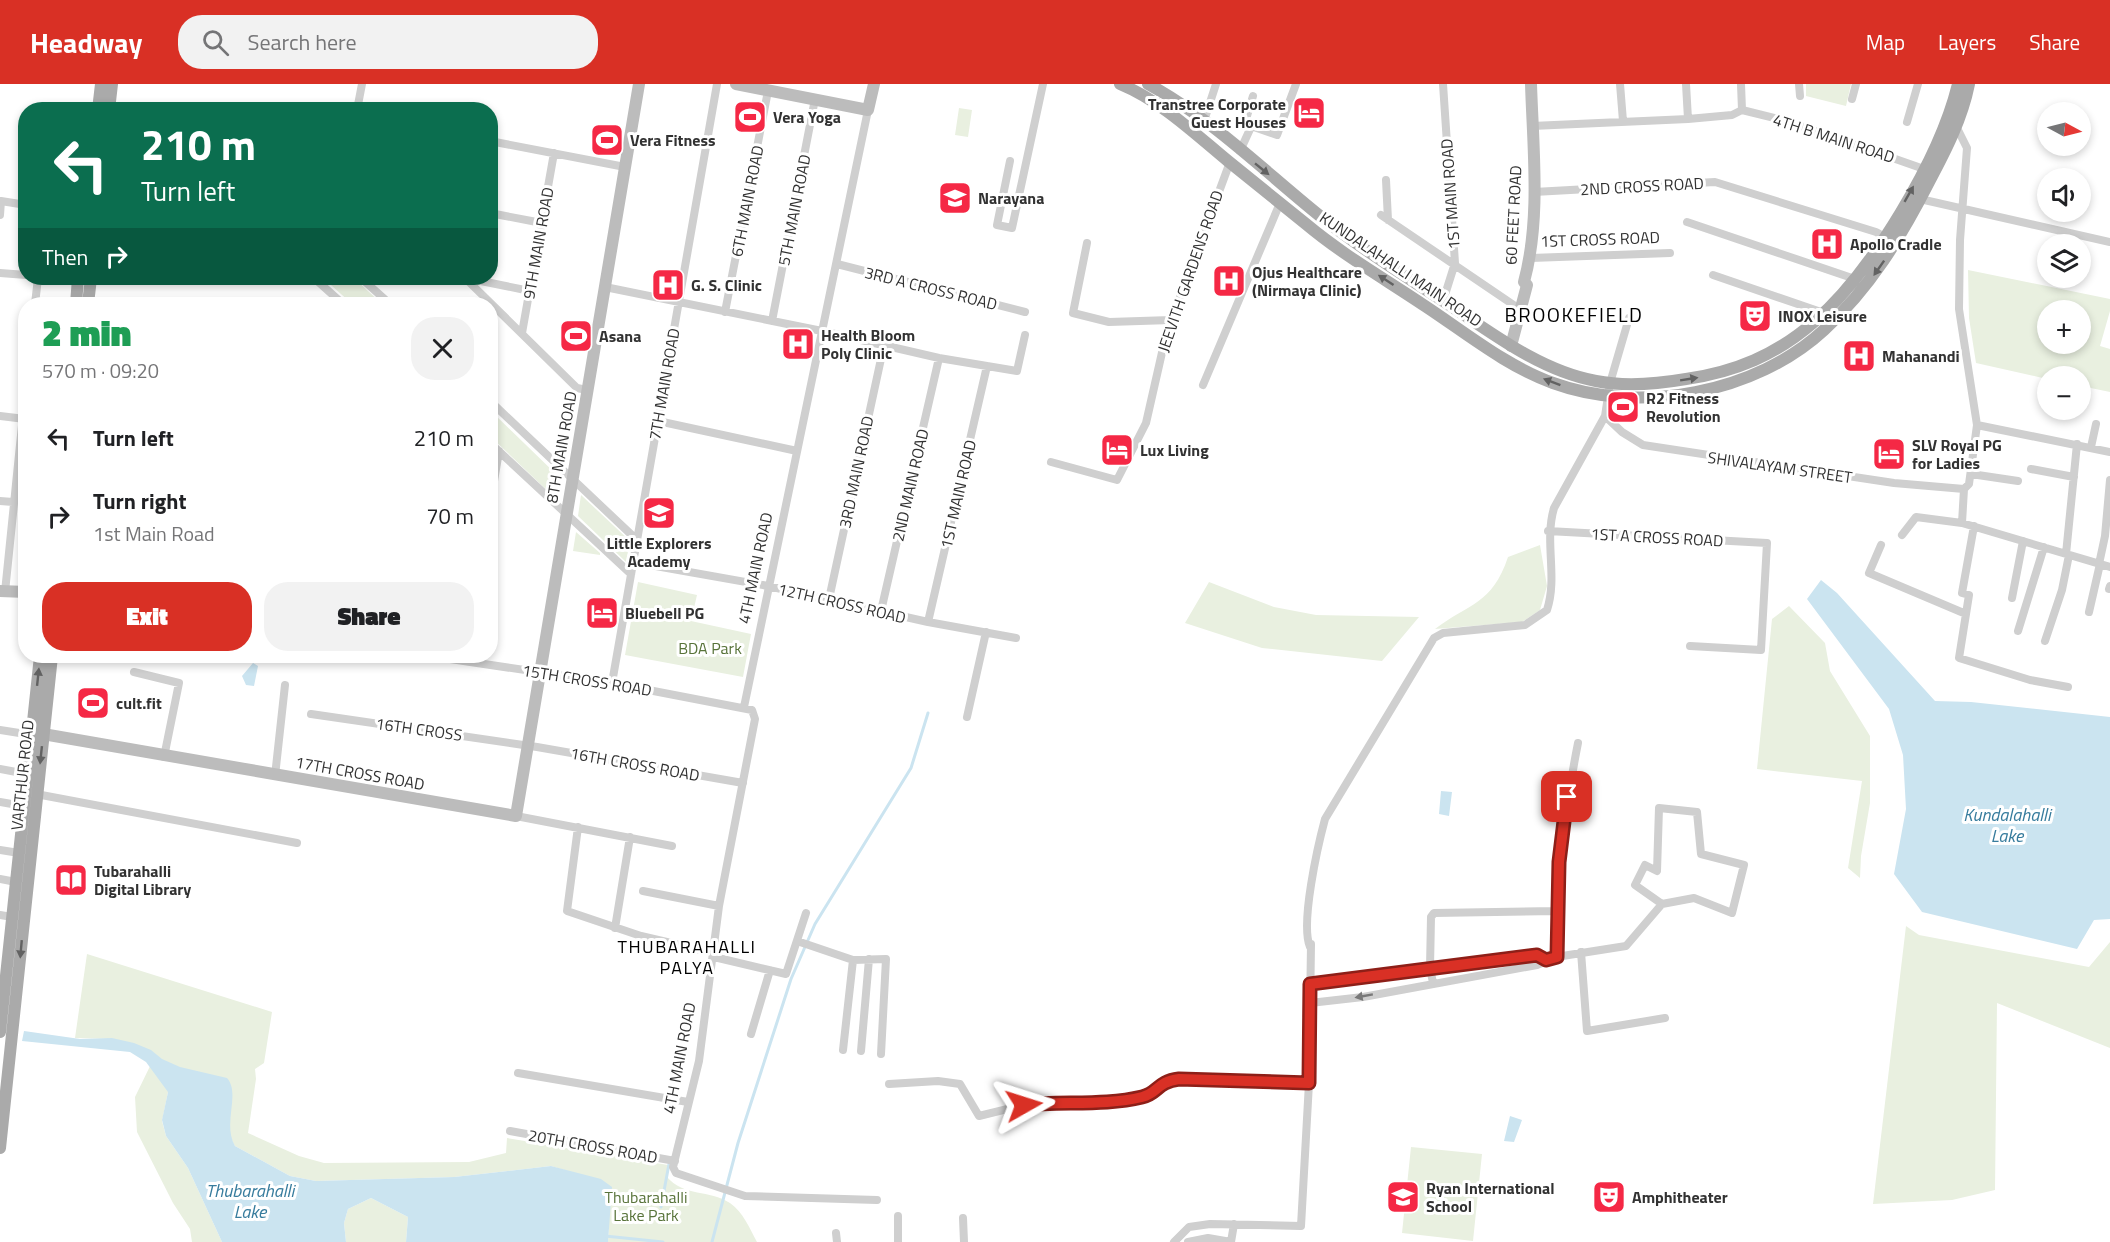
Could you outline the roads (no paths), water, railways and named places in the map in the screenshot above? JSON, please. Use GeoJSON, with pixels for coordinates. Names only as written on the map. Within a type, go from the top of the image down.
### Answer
{"type":"FeatureCollection","features":[{"type":"Feature","properties":{"kind":"main road"},"geometry":{"type":"LineString","coordinates":[[99,102],[101,84]]}},
{"type":"Feature","properties":{"kind":"main road"},"geometry":{"type":"LineString","coordinates":[[110,102],[112,84]]}},
{"type":"Feature","properties":{"kind":"main road","name":"KUNDALAHALLI MAIN ROAD"},"geometry":{"type":"LineString","coordinates":[[1120,84],[1164,108],[1333,246],[1503,358],[1553,383],[1590,395],[1608,397],[1667,396],[1712,389],[1754,376],[1797,352],[1840,316],[1865,288],[1901,235],[1920,199],[1969,84]]}},
{"type":"Feature","properties":{"kind":"main road","name":"KUNDALAHALLI MAIN ROAD"},"geometry":{"type":"LineString","coordinates":[[1148,84],[1204,121],[1339,230],[1507,344],[1562,370],[1595,381],[1650,384],[1730,371],[1781,347],[1824,313],[1855,279],[1885,237],[1952,123],[1958,84]]}},
{"type":"Feature","properties":{"kind":"main road","name":"VARTHUR ROAD"},"geometry":{"type":"LineString","coordinates":[[0,1148],[36,794],[40,663]]}},
{"type":"Feature","properties":{"kind":"main road","name":"VARTHUR ROAD"},"geometry":{"type":"LineString","coordinates":[[0,1032],[6,916],[16,882],[27,774],[51,663]]}},
{"type":"Feature","properties":{"kind":"main road"},"geometry":{"type":"LineString","coordinates":[[2,986],[18,988]]}},
{"type":"Feature","properties":{"kind":"street"},"geometry":{"type":"LineString","coordinates":[[359,102],[362,84]]}},
{"type":"Feature","properties":{"kind":"street","name":"8TH MAIN ROAD"},"geometry":{"type":"LineString","coordinates":[[516,816],[639,84]]}},
{"type":"Feature","properties":{"kind":"street","name":"7TH MAIN ROAD"},"geometry":{"type":"LineString","coordinates":[[612,683],[717,84]]}},
{"type":"Feature","properties":{"kind":"street"},"geometry":{"type":"LineString","coordinates":[[736,84],[868,110]]}},
{"type":"Feature","properties":{"kind":"street","name":"4TH MAIN ROAD"},"geometry":{"type":"LineString","coordinates":[[675,1161],[699,1061],[719,906],[755,719],[752,710],[744,707],[874,84]]}},
{"type":"Feature","properties":{"kind":"street"},"geometry":{"type":"LineString","coordinates":[[1010,161],[997,225],[1012,228],[1043,84]]}},
{"type":"Feature","properties":{"kind":"street"},"geometry":{"type":"LineString","coordinates":[[1204,121],[1216,84]]}},
{"type":"Feature","properties":{"kind":"street"},"geometry":{"type":"LineString","coordinates":[[1253,96],[1246,119],[1251,127],[1277,135],[1296,84]]}},
{"type":"Feature","properties":{"kind":"street","name":"1ST MAIN ROAD"},"geometry":{"type":"LineString","coordinates":[[1443,84],[1455,263],[1443,302]]}},
{"type":"Feature","properties":{"kind":"street","name":"60 FEET ROAD"},"geometry":{"type":"LineString","coordinates":[[1507,344],[1527,285],[1524,282],[1531,258],[1534,192],[1531,84]]}},
{"type":"Feature","properties":{"kind":"street"},"geometry":{"type":"LineString","coordinates":[[1620,84],[1623,121]]}},
{"type":"Feature","properties":{"kind":"street"},"geometry":{"type":"LineString","coordinates":[[1686,84],[1688,119]]}},
{"type":"Feature","properties":{"kind":"street"},"geometry":{"type":"LineString","coordinates":[[1532,126],[1732,115],[1742,110],[1741,84]]}},
{"type":"Feature","properties":{"kind":"street","name":"4TH B MAIN ROAD"},"geometry":{"type":"LineString","coordinates":[[1799,84],[1800,96]]}},
{"type":"Feature","properties":{"kind":"street"},"geometry":{"type":"LineString","coordinates":[[1852,99],[1856,84]]}},
{"type":"Feature","properties":{"kind":"street"},"geometry":{"type":"LineString","coordinates":[[1907,122],[1918,84]]}},
{"type":"Feature","properties":{"kind":"street","name":"6TH MAIN ROAD"},"geometry":{"type":"LineString","coordinates":[[725,312],[768,91]]}},
{"type":"Feature","properties":{"kind":"street","name":"5TH MAIN ROAD"},"geometry":{"type":"LineString","coordinates":[[772,321],[815,99]]}},
{"type":"Feature","properties":{"kind":"street","name":"4TH B MAIN ROAD"},"geometry":{"type":"LineString","coordinates":[[1742,110],[1787,121],[1924,169]]}},
{"type":"Feature","properties":{"kind":"street"},"geometry":{"type":"LineString","coordinates":[[1952,123],[1967,148],[1959,309],[1977,425],[1969,484],[1964,489],[1962,523]]}},
{"type":"Feature","properties":{"kind":"street"},"geometry":{"type":"LineString","coordinates":[[1240,151],[1251,127]]}},
{"type":"Feature","properties":{"kind":"street"},"geometry":{"type":"LineString","coordinates":[[498,142],[625,167]]}},
{"type":"Feature","properties":{"kind":"street","name":"9TH MAIN ROAD"},"geometry":{"type":"LineString","coordinates":[[522,333],[554,153]]}},
{"type":"Feature","properties":{"kind":"street","name":"JEEVITH GARDENS ROAD"},"geometry":{"type":"LineString","coordinates":[[1051,462],[1117,480],[1146,423],[1171,320],[1230,162]]}},
{"type":"Feature","properties":{"kind":"street"},"geometry":{"type":"LineString","coordinates":[[1386,180],[1385,217],[1455,263],[1518,309]]}},
{"type":"Feature","properties":{"kind":"street","name":"2ND CROSS ROAD"},"geometry":{"type":"LineString","coordinates":[[1534,192],[1715,182],[1876,232],[1885,237]]}},
{"type":"Feature","properties":{"kind":"street"},"geometry":{"type":"LineString","coordinates":[[1920,199],[2110,242]]}},
{"type":"Feature","properties":{"kind":"street"},"geometry":{"type":"LineString","coordinates":[[0,215],[1,201],[18,204]]}},
{"type":"Feature","properties":{"kind":"street"},"geometry":{"type":"LineString","coordinates":[[1203,385],[1280,203]]}},
{"type":"Feature","properties":{"kind":"street"},"geometry":{"type":"LineString","coordinates":[[498,215],[542,223]]}},
{"type":"Feature","properties":{"kind":"street"},"geometry":{"type":"LineString","coordinates":[[1687,222],[1855,279]]}},
{"type":"Feature","properties":{"kind":"street"},"geometry":{"type":"LineString","coordinates":[[1087,243],[1073,313],[1109,322],[1171,320]]}},
{"type":"Feature","properties":{"kind":"street","name":"1ST CROSS ROAD"},"geometry":{"type":"LineString","coordinates":[[1531,258],[1671,253]]}},
{"type":"Feature","properties":{"kind":"street","name":"3RD A CROSS ROAD"},"geometry":{"type":"LineString","coordinates":[[837,264],[1025,312]]}},
{"type":"Feature","properties":{"kind":"street"},"geometry":{"type":"LineString","coordinates":[[0,273],[18,274]]}},
{"type":"Feature","properties":{"kind":"street"},"geometry":{"type":"LineString","coordinates":[[1713,275],[1824,313]]}},
{"type":"Feature","properties":{"kind":"street"},"geometry":{"type":"LineString","coordinates":[[326,285],[337,297]]}},
{"type":"Feature","properties":{"kind":"street"},"geometry":{"type":"LineString","coordinates":[[369,285],[382,297]]}},
{"type":"Feature","properties":{"kind":"street"},"geometry":{"type":"LineString","coordinates":[[472,285],[485,297]]}},
{"type":"Feature","properties":{"kind":"street"},"geometry":{"type":"LineString","coordinates":[[498,285],[530,291]]}},
{"type":"Feature","properties":{"kind":"street"},"geometry":{"type":"LineString","coordinates":[[605,287],[822,331],[939,358],[1017,371],[1025,335]]}},
{"type":"Feature","properties":{"kind":"street"},"geometry":{"type":"LineString","coordinates":[[498,310],[577,388],[587,390]]}},
{"type":"Feature","properties":{"kind":"street"},"geometry":{"type":"LineString","coordinates":[[1174,1242],[1189,1227],[1234,1224],[1301,1226],[1309,1083],[1310,947],[1319,840],[1332,806],[1434,638],[1443,633],[1525,625],[1547,610],[1552,586],[1548,531],[1554,508],[1605,416],[1610,383],[1629,318]]}},
{"type":"Feature","properties":{"kind":"street","name":"3RD MAIN ROAD"},"geometry":{"type":"LineString","coordinates":[[829,599],[884,345]]}},
{"type":"Feature","properties":{"kind":"street","name":"2ND MAIN ROAD"},"geometry":{"type":"LineString","coordinates":[[881,611],[939,358]]}},
{"type":"Feature","properties":{"kind":"street","name":"1ST MAIN ROAD"},"geometry":{"type":"LineString","coordinates":[[928,622],[987,366]]}},
{"type":"Feature","properties":{"kind":"street"},"geometry":{"type":"LineString","coordinates":[[498,409],[637,540]]}},
{"type":"Feature","properties":{"kind":"street"},"geometry":{"type":"LineString","coordinates":[[0,416],[18,418]]}},
{"type":"Feature","properties":{"kind":"street","name":"SHIVALAYAM STREET"},"geometry":{"type":"LineString","coordinates":[[1605,416],[1622,432],[1643,445],[1883,482],[1964,489]]}},
{"type":"Feature","properties":{"kind":"street"},"geometry":{"type":"LineString","coordinates":[[658,421],[797,451]]}},
{"type":"Feature","properties":{"kind":"street"},"geometry":{"type":"LineString","coordinates":[[2091,447],[2096,424]]}},
{"type":"Feature","properties":{"kind":"street"},"geometry":{"type":"LineString","coordinates":[[1977,425],[2110,452]]}},
{"type":"Feature","properties":{"kind":"street"},"geometry":{"type":"LineString","coordinates":[[2044,641],[2062,590],[2068,554],[2077,444]]}},
{"type":"Feature","properties":{"kind":"street"},"geometry":{"type":"LineString","coordinates":[[498,457],[499,451]]}},
{"type":"Feature","properties":{"kind":"street"},"geometry":{"type":"LineString","coordinates":[[499,451],[631,574]]}},
{"type":"Feature","properties":{"kind":"street"},"geometry":{"type":"LineString","coordinates":[[2031,469],[2074,477]]}},
{"type":"Feature","properties":{"kind":"street"},"geometry":{"type":"LineString","coordinates":[[1971,474],[2018,482]]}},
{"type":"Feature","properties":{"kind":"street"},"geometry":{"type":"LineString","coordinates":[[2089,612],[2105,536],[2110,480]]}},
{"type":"Feature","properties":{"kind":"street"},"geometry":{"type":"LineString","coordinates":[[18,481],[4,557],[3,591],[18,592]]}},
{"type":"Feature","properties":{"kind":"street"},"geometry":{"type":"LineString","coordinates":[[0,501],[13,502]]}},
{"type":"Feature","properties":{"kind":"street"},"geometry":{"type":"LineString","coordinates":[[1902,535],[1916,517],[1962,523],[2110,567]]}},
{"type":"Feature","properties":{"kind":"street"},"geometry":{"type":"LineString","coordinates":[[1974,526],[1962,593],[1969,595],[1959,658],[2030,680],[2068,687]]}},
{"type":"Feature","properties":{"kind":"street","name":"1ST A CROSS ROAD"},"geometry":{"type":"LineString","coordinates":[[1548,531],[1767,543],[1761,650],[1690,646]]}},
{"type":"Feature","properties":{"kind":"street"},"geometry":{"type":"LineString","coordinates":[[2012,598],[2023,541]]}},
{"type":"Feature","properties":{"kind":"street"},"geometry":{"type":"LineString","coordinates":[[1881,545],[1869,573],[1966,614]]}},
{"type":"Feature","properties":{"kind":"street"},"geometry":{"type":"LineString","coordinates":[[2018,632],[2044,547]]}},
{"type":"Feature","properties":{"kind":"street","name":"12TH CROSS ROAD"},"geometry":{"type":"LineString","coordinates":[[633,562],[768,586],[986,635],[1016,638]]}},
{"type":"Feature","properties":{"kind":"street"},"geometry":{"type":"LineString","coordinates":[[968,717],[986,635]]}},
{"type":"Feature","properties":{"kind":"street","name":"15TH CROSS ROAD"},"geometry":{"type":"LineString","coordinates":[[492,663],[744,707]]}},
{"type":"Feature","properties":{"kind":"street"},"geometry":{"type":"LineString","coordinates":[[134,672],[179,683],[164,757]]}},
{"type":"Feature","properties":{"kind":"street"},"geometry":{"type":"LineString","coordinates":[[274,776],[285,685]]}},
{"type":"Feature","properties":{"kind":"street","name":"16TH CROSS"},"geometry":{"type":"LineString","coordinates":[[311,714],[528,745]]}},
{"type":"Feature","properties":{"kind":"street"},"geometry":{"type":"LineString","coordinates":[[0,730],[37,735]]}},
{"type":"Feature","properties":{"kind":"street","name":"17TH CROSS ROAD"},"geometry":{"type":"LineString","coordinates":[[37,735],[516,816],[672,846]]}},
{"type":"Feature","properties":{"kind":"street"},"geometry":{"type":"LineString","coordinates":[[1557,957],[1556,911],[1566,807],[1578,743]]}},
{"type":"Feature","properties":{"kind":"street","name":"16TH CROSS ROAD"},"geometry":{"type":"LineString","coordinates":[[528,745],[743,783]]}},
{"type":"Feature","properties":{"kind":"street"},"geometry":{"type":"LineString","coordinates":[[0,769],[27,774]]}},
{"type":"Feature","properties":{"kind":"street"},"geometry":{"type":"LineString","coordinates":[[36,794],[297,843]]}},
{"type":"Feature","properties":{"kind":"street"},"geometry":{"type":"LineString","coordinates":[[0,802],[23,806]]}},
{"type":"Feature","properties":{"kind":"street"},"geometry":{"type":"LineString","coordinates":[[1310,1003],[1363,997],[1433,982],[1537,965],[1546,960],[1581,952],[1626,946],[1662,904],[1694,898],[1732,913],[1744,865],[1701,854],[1697,812],[1659,808],[1657,871],[1645,865],[1635,885],[1662,904]]}},
{"type":"Feature","properties":{"kind":"street"},"geometry":{"type":"LineString","coordinates":[[578,827],[567,911],[615,928],[786,974],[803,943],[806,913]]}},
{"type":"Feature","properties":{"kind":"street"},"geometry":{"type":"LineString","coordinates":[[615,928],[630,837]]}},
{"type":"Feature","properties":{"kind":"street"},"geometry":{"type":"LineString","coordinates":[[0,850],[19,853]]}},
{"type":"Feature","properties":{"kind":"street"},"geometry":{"type":"LineString","coordinates":[[0,879],[16,882]]}},
{"type":"Feature","properties":{"kind":"street"},"geometry":{"type":"LineString","coordinates":[[643,891],[719,906]]}},
{"type":"Feature","properties":{"kind":"street"},"geometry":{"type":"LineString","coordinates":[[1433,982],[1430,968],[1431,917],[1434,913],[1556,911]]}},
{"type":"Feature","properties":{"kind":"street"},"geometry":{"type":"LineString","coordinates":[[803,943],[853,960],[886,959],[881,1054]]}},
{"type":"Feature","properties":{"kind":"street"},"geometry":{"type":"LineString","coordinates":[[1581,952],[1587,1031],[1665,1018]]}},
{"type":"Feature","properties":{"kind":"street"},"geometry":{"type":"LineString","coordinates":[[1310,984],[1537,955],[1546,960]]}},
{"type":"Feature","properties":{"kind":"street"},"geometry":{"type":"LineString","coordinates":[[861,1051],[870,959]]}},
{"type":"Feature","properties":{"kind":"street"},"geometry":{"type":"LineString","coordinates":[[843,1050],[853,960]]}},
{"type":"Feature","properties":{"kind":"street"},"geometry":{"type":"LineString","coordinates":[[751,1034],[770,970]]}},
{"type":"Feature","properties":{"kind":"street"},"geometry":{"type":"LineString","coordinates":[[518,1073],[688,1102]]}},
{"type":"Feature","properties":{"kind":"street"},"geometry":{"type":"LineString","coordinates":[[889,1084],[938,1081],[960,1084],[979,1116],[1024,1105],[1145,1097],[1164,1081],[1179,1079],[1309,1083]]}},
{"type":"Feature","properties":{"kind":"street","name":"20TH CROSS ROAD"},"geometry":{"type":"LineString","coordinates":[[510,1131],[675,1161],[676,1173],[745,1196],[877,1200]]}},
{"type":"Feature","properties":{"kind":"street"},"geometry":{"type":"LineString","coordinates":[[898,1216],[898,1242]]}},
{"type":"Feature","properties":{"kind":"street"},"geometry":{"type":"LineString","coordinates":[[963,1218],[964,1242]]}},
{"type":"Feature","properties":{"kind":"street"},"geometry":{"type":"LineString","coordinates":[[1188,1242],[1208,1238],[1231,1242],[1234,1224]]}},
{"type":"Feature","properties":{"kind":"water","name":"Kundalahalli Lake"},"geometry":{"type":"Polygon","coordinates":[[[1821,580],[1837,593],[1935,701],[1971,702],[2110,717],[2110,919],[2094,920],[2077,949],[1922,912],[1894,874],[1906,809],[1903,755],[1889,709],[1807,599],[1821,580]]]}},
{"type":"Feature","properties":{"kind":"water"},"geometry":{"type":"Polygon","coordinates":[[[253,663],[258,666],[254,686],[246,685],[242,676],[253,663]]]}},
{"type":"Feature","properties":{"kind":"water"},"geometry":{"type":"Polygon","coordinates":[[[1441,791],[1452,792],[1449,816],[1439,814],[1441,791]]]}},
{"type":"Feature","properties":{"kind":"water","name":"Thubarahalli Lake"},"geometry":{"type":"Polygon","coordinates":[[[24,1031],[80,1039],[112,1038],[134,1043],[180,1067],[227,1078],[232,1092],[230,1128],[235,1146],[290,1176],[316,1181],[454,1177],[551,1166],[601,1179],[612,1187],[608,1242],[406,1242],[408,1217],[371,1198],[348,1209],[344,1223],[346,1242],[222,1242],[188,1168],[166,1136],[162,1120],[168,1092],[146,1062],[130,1052],[22,1041],[24,1031]]]}},
{"type":"Feature","properties":{"kind":"water"},"geometry":{"type":"Polygon","coordinates":[[[1510,1116],[1522,1120],[1514,1142],[1504,1141],[1510,1116]]]}},
{"type":"Feature","properties":{"kind":"waterway"},"geometry":{"type":"LineString","coordinates":[[712,1242],[738,1143],[791,979],[815,924],[911,768],[928,713]]}},
{"type":"Feature","properties":{"kind":"waterway"},"geometry":{"type":"LineString","coordinates":[[661,1207],[669,1164]]}},
{"type":"Feature","properties":{"kind":"waterway"},"geometry":{"type":"LineString","coordinates":[[605,1236],[663,1242]]}},
{"type":"Feature","properties":{"kind":"place","name":"Transtree Corporate Guest Houses"},"geometry":{"type":"Point","coordinates":[1309,113]}},
{"type":"Feature","properties":{"kind":"place","name":"Vera Yoga"},"geometry":{"type":"Point","coordinates":[750,117]}},
{"type":"Feature","properties":{"kind":"place","name":"Vera Fitness"},"geometry":{"type":"Point","coordinates":[607,140]}},
{"type":"Feature","properties":{"kind":"place","name":"Narayana"},"geometry":{"type":"Point","coordinates":[955,198]}},
{"type":"Feature","properties":{"kind":"place","name":"Apollo Cradle"},"geometry":{"type":"Point","coordinates":[1827,244]}},
{"type":"Feature","properties":{"kind":"place","name":"Ojus Healthcare (Nirmaya Clinic)"},"geometry":{"type":"Point","coordinates":[1229,281]}},
{"type":"Feature","properties":{"kind":"place","name":"G. S. Clinic"},"geometry":{"type":"Point","coordinates":[668,285]}},
{"type":"Feature","properties":{"kind":"place","name":"INOX Leisure"},"geometry":{"type":"Point","coordinates":[1755,316]}},
{"type":"Feature","properties":{"kind":"place","name":"Asana"},"geometry":{"type":"Point","coordinates":[576,336]}},
{"type":"Feature","properties":{"kind":"place","name":"Health Bloom Poly Clinic"},"geometry":{"type":"Point","coordinates":[798,344]}},
{"type":"Feature","properties":{"kind":"place","name":"Mahanandi"},"geometry":{"type":"Point","coordinates":[1859,356]}},
{"type":"Feature","properties":{"kind":"place","name":"R2 Fitness Revolution"},"geometry":{"type":"Point","coordinates":[1623,407]}},
{"type":"Feature","properties":{"kind":"place","name":"Lux Living"},"geometry":{"type":"Point","coordinates":[1117,450]}},
{"type":"Feature","properties":{"kind":"place","name":"SLV Royal PG for Ladies"},"geometry":{"type":"Point","coordinates":[1889,454]}},
{"type":"Feature","properties":{"kind":"place","name":"Little Explorers Academy"},"geometry":{"type":"Point","coordinates":[659,513]}},
{"type":"Feature","properties":{"kind":"place","name":"Bluebell PG"},"geometry":{"type":"Point","coordinates":[602,613]}},
{"type":"Feature","properties":{"kind":"place","name":"cult.fit"},"geometry":{"type":"Point","coordinates":[93,703]}},
{"type":"Feature","properties":{"kind":"place","name":"Tubarahalli Digital Library"},"geometry":{"type":"Point","coordinates":[71,880]}},
{"type":"Feature","properties":{"kind":"place","name":"Ryan International School"},"geometry":{"type":"Point","coordinates":[1403,1197]}},
{"type":"Feature","properties":{"kind":"place","name":"Amphitheater"},"geometry":{"type":"Point","coordinates":[1609,1197]}},
{"type":"Feature","properties":{"kind":"district","name":"BROOKEFIELD"},"geometry":{"type":"Point","coordinates":[1574,315]}},
{"type":"Feature","properties":{"kind":"district","name":"THUBARAHALLI PALYA"},"geometry":{"type":"Point","coordinates":[687,957]}},
{"type":"Feature","properties":{"kind":"park label","name":"BDA Park"},"geometry":{"type":"Point","coordinates":[710,648]}},
{"type":"Feature","properties":{"kind":"park label","name":"Thubarahalli Lake Park"},"geometry":{"type":"Point","coordinates":[646,1206]}}]}
